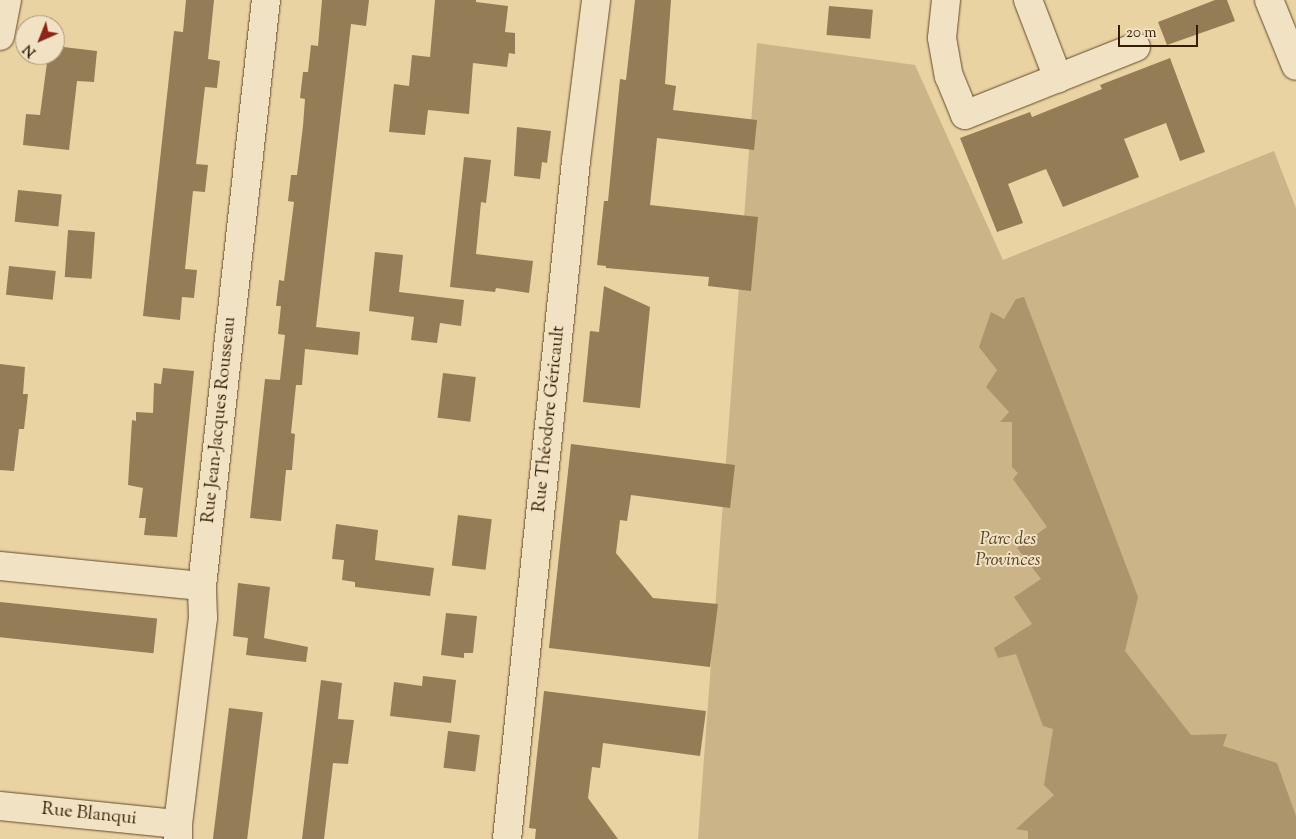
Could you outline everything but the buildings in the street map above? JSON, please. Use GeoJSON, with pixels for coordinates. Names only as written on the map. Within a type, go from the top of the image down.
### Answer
{"type":"FeatureCollection","features":[{"type":"Feature","properties":{"kind":"street"},"geometry":{"type":"LineString","coordinates":[[0,36],[6,0]]}},
{"type":"Feature","properties":{"kind":"street","name":"Rue Jean-Jacques Rousseau"},"geometry":{"type":"LineString","coordinates":[[178,832],[204,618],[202,586],[266,0]]}},
{"type":"Feature","properties":{"kind":"street","name":"Rue Théodore Géricault"},"geometry":{"type":"LineString","coordinates":[[507,839],[576,161],[596,0]]}},
{"type":"Feature","properties":{"kind":"street"},"geometry":{"type":"LineString","coordinates":[[946,0],[942,38],[949,76],[965,115],[1136,47]]}},
{"type":"Feature","properties":{"kind":"street"},"geometry":{"type":"LineString","coordinates":[[1028,0],[1058,78]]}},
{"type":"Feature","properties":{"kind":"street"},"geometry":{"type":"LineString","coordinates":[[1270,0],[1296,66]]}},
{"type":"Feature","properties":{"kind":"street"},"geometry":{"type":"LineString","coordinates":[[0,566],[202,586]]}},
{"type":"Feature","properties":{"kind":"street","name":"Rue Blanqui"},"geometry":{"type":"LineString","coordinates":[[0,806],[178,832]]}},
{"type":"Feature","properties":{"kind":"green space","name":"Parc des Provinces"},"geometry":{"type":"Polygon","coordinates":[[[757,43],[915,65],[1003,260],[1274,151],[1296,208],[1296,839],[698,839],[757,43]]]}},
{"type":"Feature","properties":{"kind":"shaded area"},"geometry":{"type":"Polygon","coordinates":[[[1024,297],[1138,597],[1125,651],[1191,735],[1227,734],[1223,746],[1277,763],[1296,816],[1296,839],[1028,839],[1028,831],[1016,829],[1054,795],[1044,785],[1053,729],[1043,726],[1016,654],[998,658],[994,648],[1032,624],[1014,597],[1041,579],[1017,548],[1047,527],[1013,479],[1018,473],[1012,467],[1012,422],[1000,422],[1009,412],[986,387],[997,370],[979,347],[991,312],[1004,319],[1016,299],[1024,297]]]}}]}
